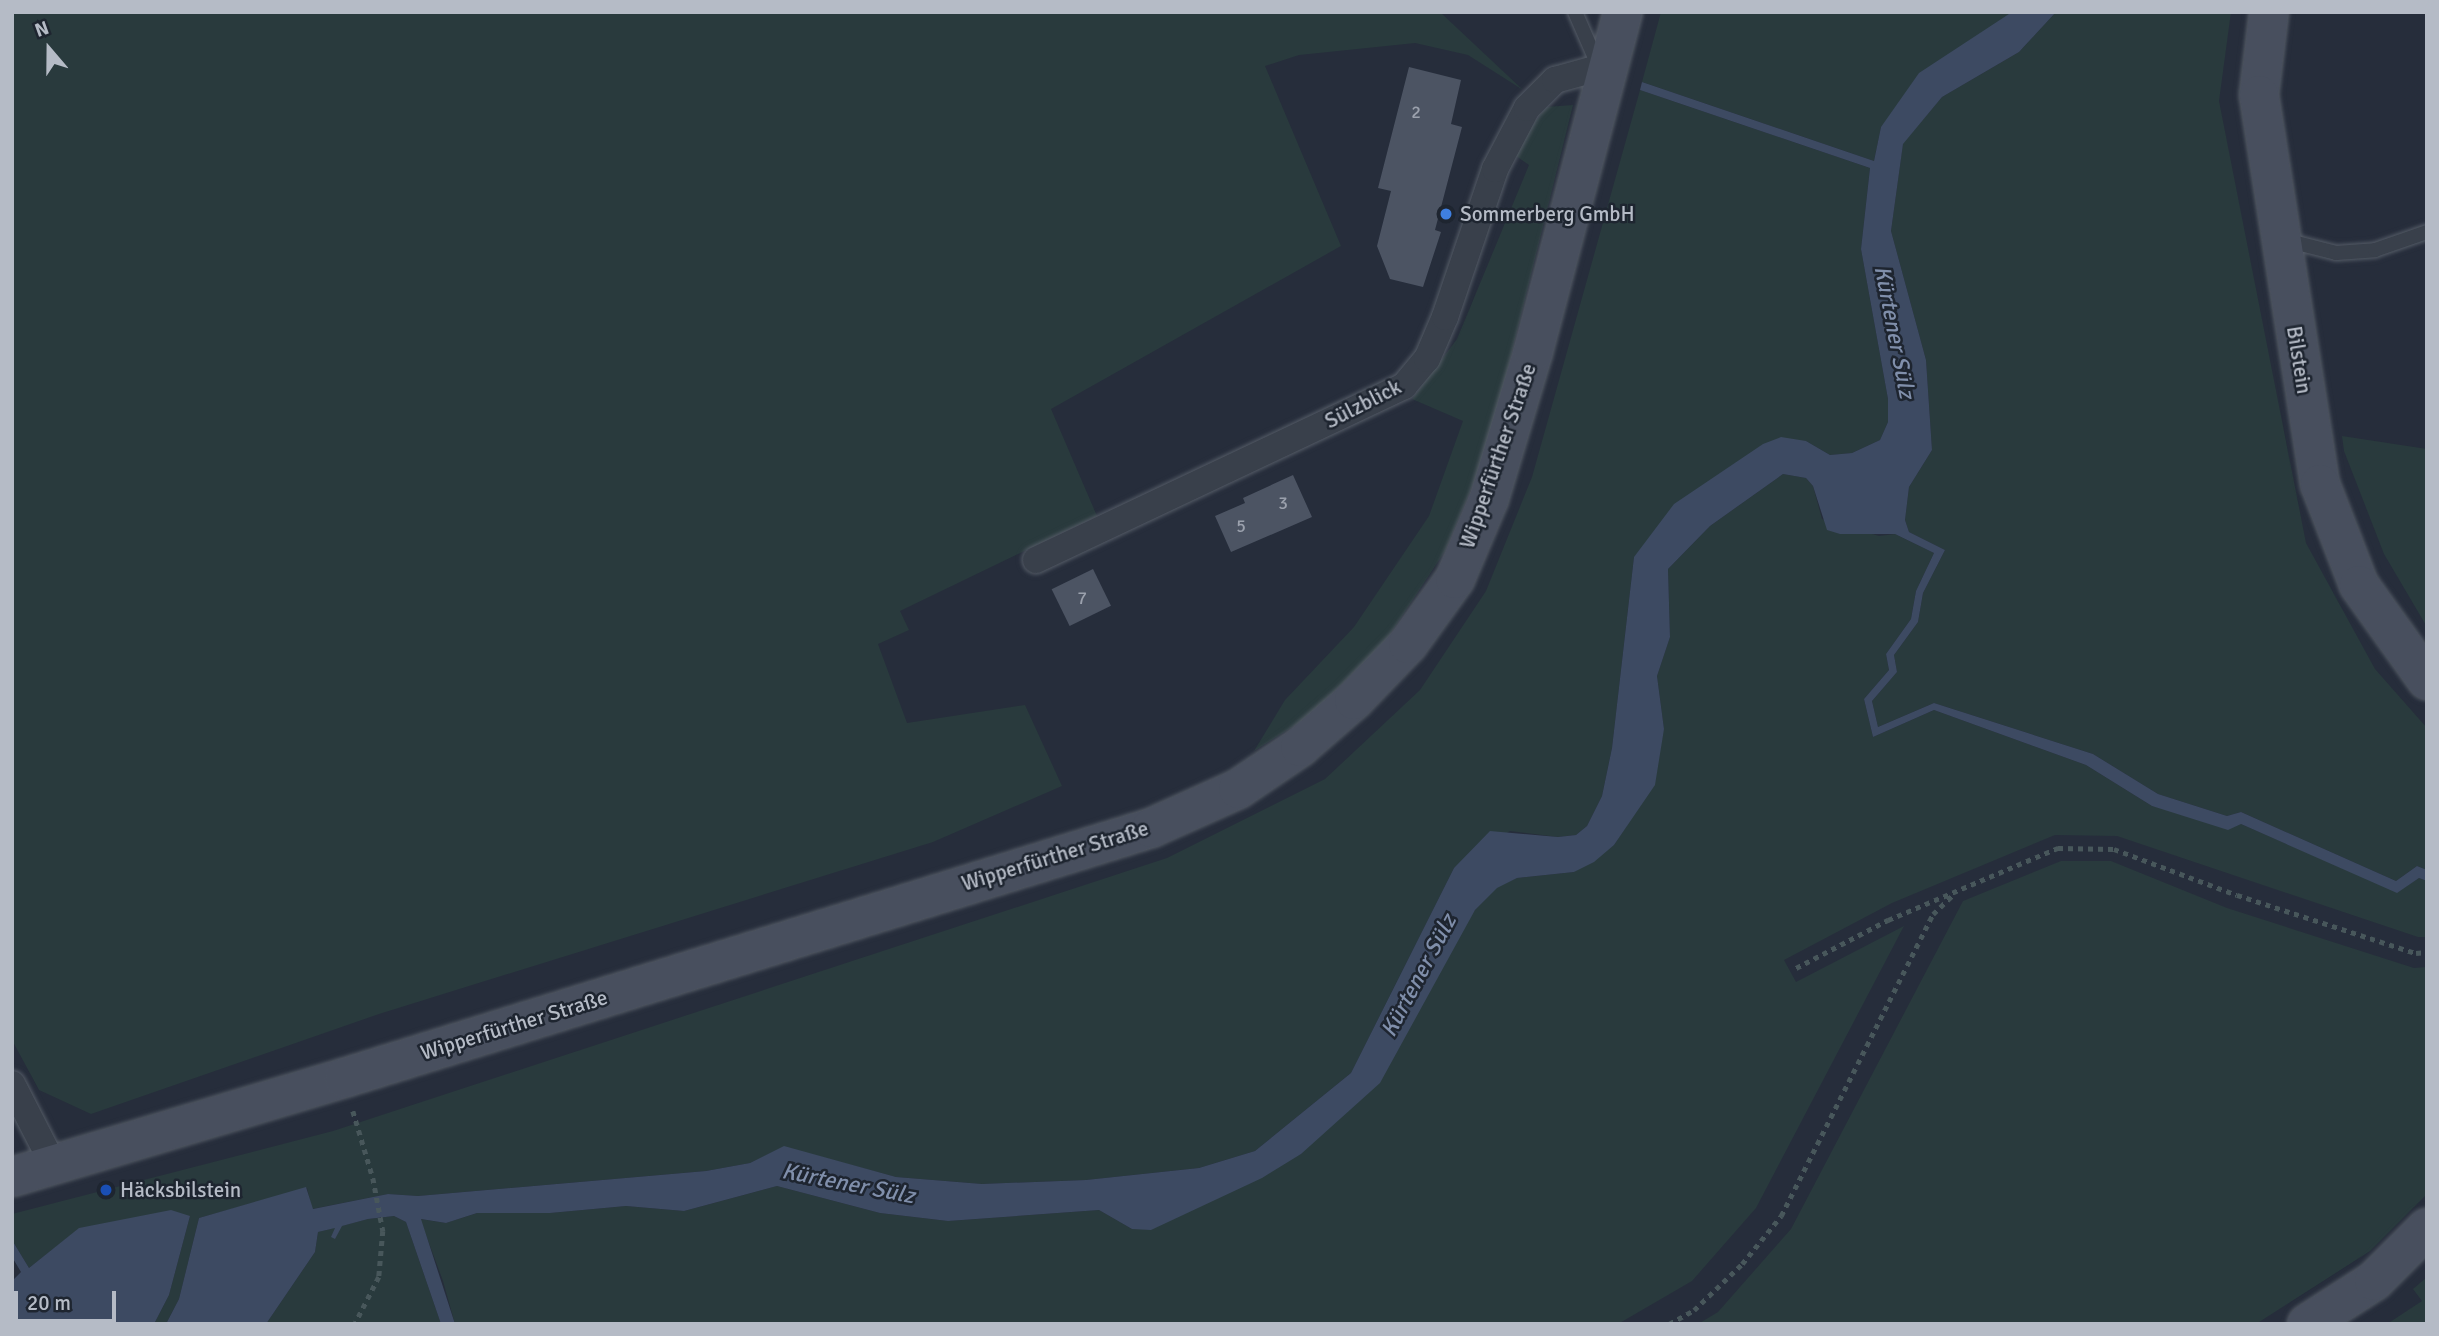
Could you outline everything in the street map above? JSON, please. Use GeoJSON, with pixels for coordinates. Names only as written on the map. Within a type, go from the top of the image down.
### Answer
{"type":"FeatureCollection","features":[{"type":"Feature","properties":{"kind":"main road","name":"Wipperfürther Straße"},"geometry":{"type":"LineString","coordinates":[[12,1177],[344,1079],[1151,828],[1238,789],[1300,747],[1354,700],[1408,644],[1455,579],[1489,499],[1533,352],[1604,66],[1623,12]]}},
{"type":"Feature","properties":{"kind":"main road","name":"Bilstein"},"geometry":{"type":"LineString","coordinates":[[2269,12],[2259,95],[2320,484],[2359,585],[2427,680]]}},
{"type":"Feature","properties":{"kind":"main road"},"geometry":{"type":"LineString","coordinates":[[2306,1324],[2374,1281],[2427,1228]]}},
{"type":"Feature","properties":{"kind":"street","name":"Sülzblick"},"geometry":{"type":"LineString","coordinates":[[1036,560],[1404,386],[1427,359],[1445,317],[1495,169],[1527,108],[1555,80],[1604,66]]}},
{"type":"Feature","properties":{"kind":"street"},"geometry":{"type":"LineString","coordinates":[[12,1084],[54,1166]]}},
{"type":"Feature","properties":{"kind":"lane"},"geometry":{"type":"LineString","coordinates":[[1575,12],[1604,66]]}},
{"type":"Feature","properties":{"kind":"lane"},"geometry":{"type":"LineString","coordinates":[[2280,239],[2336,253],[2375,250],[2427,232]]}},
{"type":"Feature","properties":{"kind":"path"},"geometry":{"type":"LineString","coordinates":[[1796,968],[1888,920],[2058,848],[2114,849],[2237,895],[2416,953],[2427,952]]}},
{"type":"Feature","properties":{"kind":"path"},"geometry":{"type":"LineString","coordinates":[[1669,1324],[1694,1310],[1742,1264],[1781,1216],[1933,914],[1958,890]]}},
{"type":"Feature","properties":{"kind":"path"},"geometry":{"type":"LineString","coordinates":[[344,1079],[373,1178],[383,1231],[379,1277],[355,1324]]}},
{"type":"Feature","properties":{"kind":"shaded area"},"geometry":{"type":"Polygon","coordinates":[[[12,12],[1440,12],[1523,90],[1468,55],[1415,43],[1299,55],[1265,66],[1341,246],[1051,409],[1097,516],[900,611],[909,630],[878,644],[907,723],[1025,705],[1062,786],[933,842],[379,1014],[91,1114],[39,1090],[12,1040],[12,12]]]}},
{"type":"Feature","properties":{"kind":"shaded area"},"geometry":{"type":"Polygon","coordinates":[[[1661,12],[2012,12],[1881,127],[1874,161],[1642,82],[1661,12]]]}},
{"type":"Feature","properties":{"kind":"shaded area"},"geometry":{"type":"Polygon","coordinates":[[[2056,12],[2231,12],[2219,101],[2306,543],[2375,669],[2427,728],[2427,870],[2417,866],[2396,881],[2241,812],[2227,816],[2158,794],[2093,754],[1934,703],[1878,727],[1872,701],[1897,672],[1894,655],[1918,622],[1923,593],[1945,550],[1909,532],[1905,520],[1909,487],[1932,450],[1926,360],[1891,231],[1903,143],[1942,97],[2019,52],[2056,12]]]}},
{"type":"Feature","properties":{"kind":"shaded area"},"geometry":{"type":"Polygon","coordinates":[[[1640,90],[1870,168],[1861,249],[1888,399],[1888,422],[1880,440],[1852,453],[1830,455],[1806,441],[1634,557],[1612,748],[1602,796],[1587,826],[1576,835],[1558,837],[1510,831],[1454,868],[1351,1073],[1255,1151],[1199,1168],[1086,1180],[982,1184],[896,1177],[784,1147],[750,1163],[706,1171],[418,1196],[388,1194],[312,1209],[307,1188],[199,1218],[179,1299],[166,1324],[154,1324],[169,1295],[190,1216],[80,1228],[29,1268],[12,1240],[12,1214],[333,1131],[1167,858],[1325,779],[1420,690],[1486,591],[1532,477],[1640,90]]]}},
{"type":"Feature","properties":{"kind":"shaded area"},"geometry":{"type":"Polygon","coordinates":[[[1573,105],[1488,449],[1445,551],[1385,642],[1307,718],[1254,751],[1285,700],[1354,627],[1429,516],[1463,421],[1412,399],[1457,339],[1529,165],[1512,153],[1546,107],[1573,105]]]}},
{"type":"Feature","properties":{"kind":"shaded area"},"geometry":{"type":"Polygon","coordinates":[[[2342,436],[2427,449],[2427,627],[2384,554],[2344,451],[2342,436]]]}},
{"type":"Feature","properties":{"kind":"shaded area"},"geometry":{"type":"Polygon","coordinates":[[[1783,474],[1806,478],[1813,486],[1822,519],[1879,536],[1895,534],[1934,553],[1916,591],[1911,619],[1886,654],[1889,670],[1864,699],[1873,737],[1934,710],[2086,765],[2152,806],[2241,824],[2397,892],[2419,878],[2427,881],[2427,937],[2418,937],[2117,836],[2055,835],[1892,903],[1784,960],[1796,982],[1904,926],[1756,1208],[1692,1281],[1618,1324],[455,1324],[443,1281],[420,1219],[446,1223],[477,1213],[550,1213],[626,1206],[684,1211],[777,1186],[880,1213],[948,1221],[1099,1210],[1132,1229],[1301,1154],[1475,910],[1497,887],[1517,878],[1574,872],[1614,845],[1629,822],[1664,729],[1657,676],[1670,637],[1668,569],[1710,526],[1783,474]]]}},
{"type":"Feature","properties":{"kind":"shaded area"},"geometry":{"type":"Polygon","coordinates":[[[2061,861],[2111,861],[2227,908],[2414,968],[2427,967],[2427,1194],[2370,1251],[2256,1324],[1698,1324],[1718,1312],[1791,1229],[1963,901],[2061,861]]]}},
{"type":"Feature","properties":{"kind":"shaded area"},"geometry":{"type":"Polygon","coordinates":[[[394,1216],[406,1222],[441,1324],[266,1324],[315,1252],[318,1232],[368,1219],[394,1216]]]}},
{"type":"Feature","properties":{"kind":"shaded area"},"geometry":{"type":"Polygon","coordinates":[[[2427,1277],[2427,1324],[2387,1324],[2422,1301],[2413,1289],[2427,1277]]]}},
{"type":"Feature","properties":{"kind":"water","name":"Kürtener Sülz"},"geometry":{"type":"Polygon","coordinates":[[[2012,12],[2056,12],[2019,52],[1942,97],[1903,144],[1891,231],[1926,360],[1932,450],[1909,487],[1905,520],[1909,532],[1945,550],[1923,593],[1918,622],[1894,655],[1897,672],[1872,701],[1878,727],[1934,703],[2093,754],[2158,794],[2227,816],[2241,812],[2396,881],[2417,866],[2427,870],[2427,881],[2419,878],[2397,893],[2241,824],[2228,830],[2152,806],[2086,765],[1934,710],[1873,737],[1864,699],[1889,670],[1886,654],[1911,619],[1916,591],[1934,553],[1895,534],[1840,534],[1827,530],[1813,486],[1806,478],[1783,474],[1710,526],[1668,569],[1670,637],[1657,676],[1664,729],[1655,785],[1614,845],[1594,862],[1574,872],[1517,878],[1497,888],[1475,910],[1380,1083],[1301,1154],[1262,1178],[1151,1230],[1132,1229],[1099,1210],[948,1221],[880,1213],[777,1186],[684,1211],[626,1206],[550,1213],[477,1213],[446,1223],[421,1219],[455,1324],[441,1324],[406,1222],[394,1216],[368,1219],[342,1226],[335,1239],[331,1237],[335,1228],[318,1232],[315,1252],[266,1324],[166,1324],[179,1299],[199,1218],[306,1187],[313,1209],[388,1194],[418,1196],[706,1171],[750,1163],[784,1146],[896,1177],[982,1184],[1086,1180],[1199,1168],[1255,1151],[1351,1073],[1454,868],[1490,831],[1558,837],[1576,835],[1587,826],[1602,796],[1612,748],[1634,557],[1674,504],[1763,444],[1781,437],[1806,441],[1830,455],[1852,453],[1880,440],[1888,422],[1888,399],[1861,249],[1870,168],[1640,90],[1642,82],[1874,161],[1881,127],[1919,73],[2012,12]]]}},
{"type":"Feature","properties":{"kind":"water"},"geometry":{"type":"Polygon","coordinates":[[[171,1210],[190,1216],[169,1295],[154,1324],[12,1324],[12,1281],[21,1272],[12,1257],[12,1240],[29,1268],[79,1228],[171,1210]]]}},
{"type":"Feature","properties":{"kind":"building"},"geometry":{"type":"Polygon","coordinates":[[[1409,67],[1461,80],[1451,124],[1462,127],[1435,230],[1441,232],[1423,287],[1390,279],[1377,246],[1391,191],[1378,188],[1409,67]]]}},
{"type":"Feature","properties":{"kind":"building"},"geometry":{"type":"Polygon","coordinates":[[[1293,475],[1312,517],[1231,552],[1215,516],[1245,503],[1243,498],[1293,475]]]}},
{"type":"Feature","properties":{"kind":"building"},"geometry":{"type":"Polygon","coordinates":[[[1093,569],[1111,606],[1070,626],[1052,589],[1093,569]]]}},
{"type":"Feature","properties":{"kind":"place","name":"Sommerberg GmbH"},"geometry":{"type":"Point","coordinates":[1446,214]}},
{"type":"Feature","properties":{"kind":"place","name":"Häcksbilstein"},"geometry":{"type":"Point","coordinates":[106,1190]}}]}
